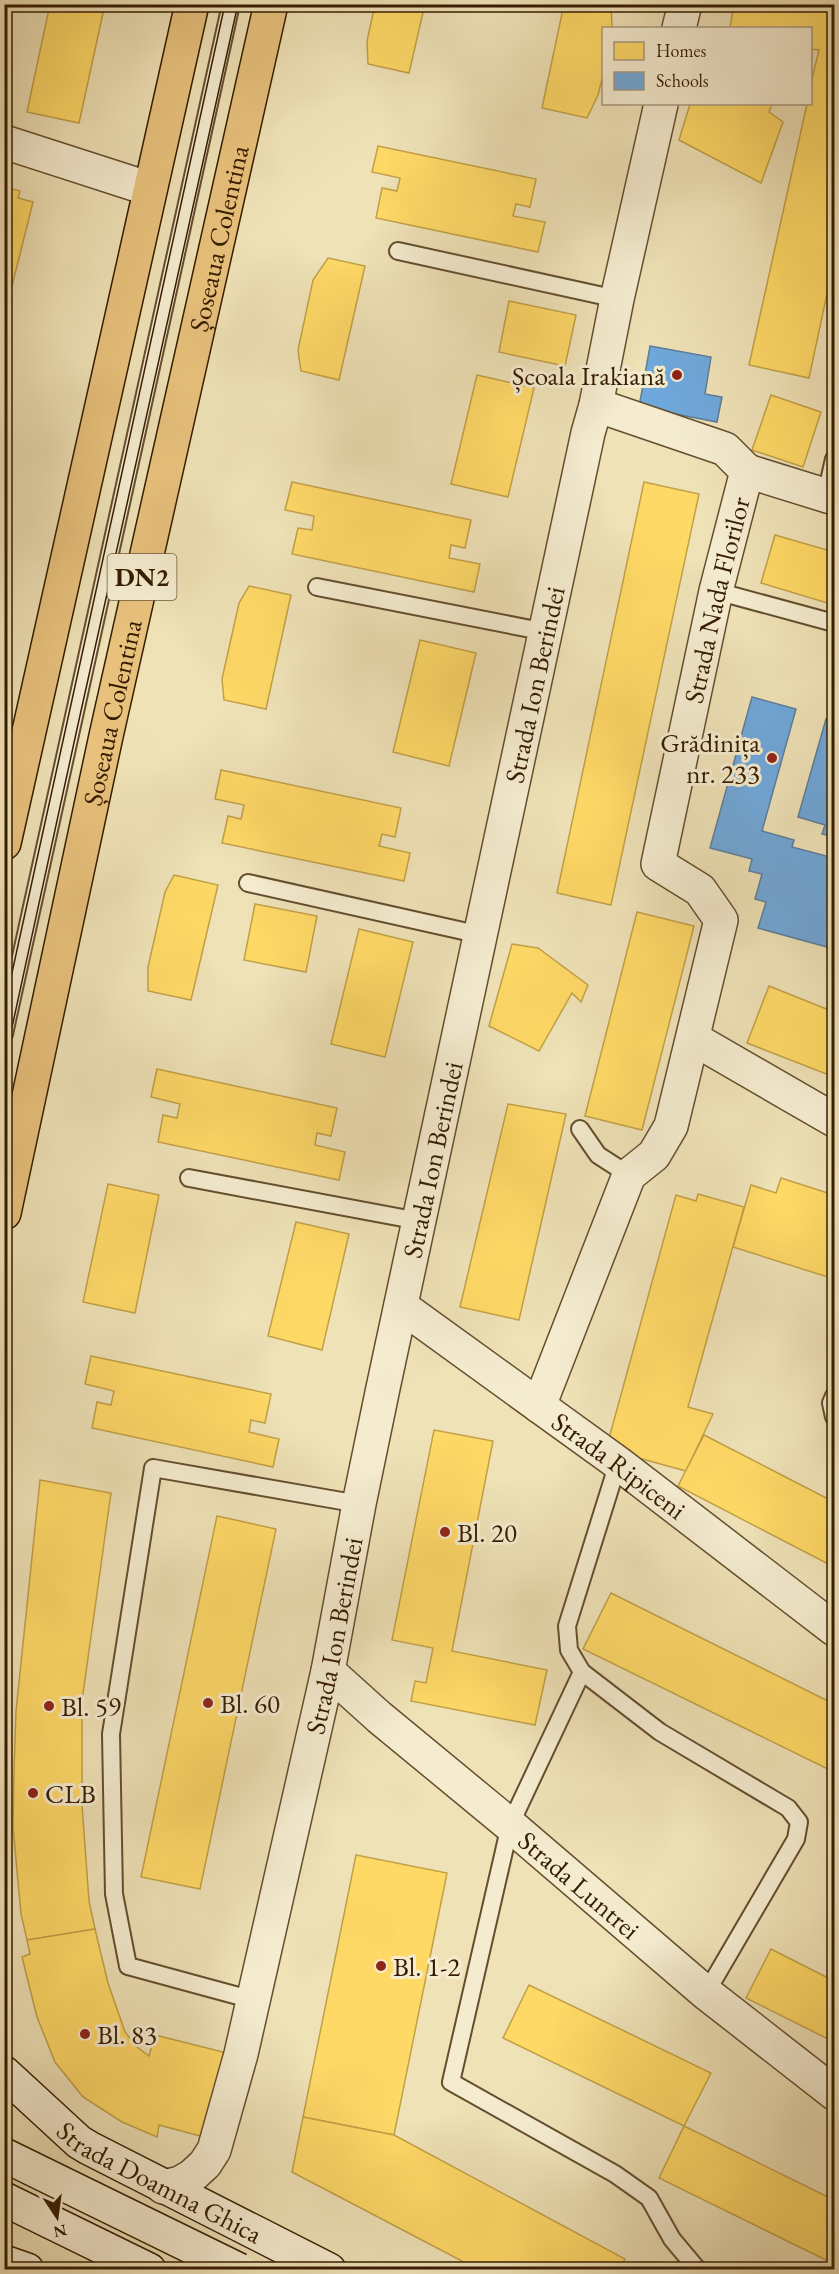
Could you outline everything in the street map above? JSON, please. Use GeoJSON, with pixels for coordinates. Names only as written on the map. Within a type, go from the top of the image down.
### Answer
{"type":"FeatureCollection","features":[{"type":"Feature","properties":{"kind":"main road","name":"DN2"},"geometry":{"type":"LineString","coordinates":[[4,843],[192,4]]}},
{"type":"Feature","properties":{"kind":"main road","name":"Șoseaua Colentina"},"geometry":{"type":"LineString","coordinates":[[4,1213],[11,1138],[106,736],[271,4]]}},
{"type":"Feature","properties":{"kind":"street"},"geometry":{"type":"LineString","coordinates":[[679,27],[685,4]]}},
{"type":"Feature","properties":{"kind":"street","name":"Strada Ion Berindei"},"geometry":{"type":"LineString","coordinates":[[163,2187],[180,2183],[192,2176],[205,2164],[214,2150],[241,2054],[328,1671],[359,1504],[419,1221],[661,105]]}},
{"type":"Feature","properties":{"kind":"street"},"geometry":{"type":"LineString","coordinates":[[4,142],[150,189]]}},
{"type":"Feature","properties":{"kind":"street","name":"Strada Nada Florilor"},"geometry":{"type":"LineString","coordinates":[[596,405],[725,449],[747,471],[716,591],[658,864],[700,890],[712,904],[721,920],[694,1039],[671,1126],[654,1155],[629,1175]]}},
{"type":"Feature","properties":{"kind":"street"},"geometry":{"type":"LineString","coordinates":[[747,471],[830,496]]}},
{"type":"Feature","properties":{"kind":"street"},"geometry":{"type":"LineString","coordinates":[[694,1039],[834,1120]]}},
{"type":"Feature","properties":{"kind":"street"},"geometry":{"type":"LineString","coordinates":[[539,1406],[629,1175]]}},
{"type":"Feature","properties":{"kind":"street","name":"Strada Ripiceni"},"geometry":{"type":"LineString","coordinates":[[401,1306],[618,1464],[834,1629]]}},
{"type":"Feature","properties":{"kind":"street","name":"Strada Luntrei"},"geometry":{"type":"LineString","coordinates":[[328,1671],[706,1994],[834,2093]]}},
{"type":"Feature","properties":{"kind":"street","name":"Strada Doamna Ghica"},"geometry":{"type":"LineString","coordinates":[[4,2073],[79,2142],[329,2270]]}},
{"type":"Feature","properties":{"kind":"street"},"geometry":{"type":"LineString","coordinates":[[4,2155],[239,2270]]}},
{"type":"Feature","properties":{"kind":"street"},"geometry":{"type":"LineString","coordinates":[[4,2199],[149,2270]]}},
{"type":"Feature","properties":{"kind":"street"},"geometry":{"type":"LineString","coordinates":[[4,2262],[27,2270]]}},
{"type":"Feature","properties":{"kind":"lane"},"geometry":{"type":"LineString","coordinates":[[4,1034],[231,4]]}},
{"type":"Feature","properties":{"kind":"lane"},"geometry":{"type":"LineString","coordinates":[[398,251],[617,299]]}},
{"type":"Feature","properties":{"kind":"lane"},"geometry":{"type":"LineString","coordinates":[[830,496],[834,459]]}},
{"type":"Feature","properties":{"kind":"lane"},"geometry":{"type":"LineString","coordinates":[[317,587],[546,632]]}},
{"type":"Feature","properties":{"kind":"lane"},"geometry":{"type":"LineString","coordinates":[[716,591],[834,623]]}},
{"type":"Feature","properties":{"kind":"lane"},"geometry":{"type":"LineString","coordinates":[[249,883],[480,935]]}},
{"type":"Feature","properties":{"kind":"lane"},"geometry":{"type":"LineString","coordinates":[[580,1129],[598,1155],[629,1175]]}},
{"type":"Feature","properties":{"kind":"lane"},"geometry":{"type":"LineString","coordinates":[[189,1178],[419,1221]]}},
{"type":"Feature","properties":{"kind":"lane"},"geometry":{"type":"LineString","coordinates":[[834,1396],[831,1403],[834,1417]]}},
{"type":"Feature","properties":{"kind":"lane"},"geometry":{"type":"LineString","coordinates":[[618,1464],[567,1626],[569,1650],[582,1672],[660,1732],[788,1808],[800,1822],[796,1839],[706,1994]]}},
{"type":"Feature","properties":{"kind":"lane"},"geometry":{"type":"LineString","coordinates":[[253,2000],[128,1965],[114,1894],[111,1734],[153,1468],[359,1504]]}},
{"type":"Feature","properties":{"kind":"lane"},"geometry":{"type":"LineString","coordinates":[[582,1672],[510,1825],[451,2082],[615,2174],[649,2198],[672,2239],[698,2270]]}},
{"type":"Feature","properties":{"kind":"lane"},"geometry":{"type":"LineString","coordinates":[[222,2270],[244,2228]]}},
{"type":"Feature","properties":{"kind":"building: Homes"},"geometry":{"type":"Polygon","coordinates":[[[50,4],[105,4],[79,123],[27,112],[50,4]]]}},
{"type":"Feature","properties":{"kind":"building: Homes"},"geometry":{"type":"Polygon","coordinates":[[[375,4],[425,4],[409,73],[368,64],[367,41],[375,4]]]}},
{"type":"Feature","properties":{"kind":"building: Homes"},"geometry":{"type":"Polygon","coordinates":[[[564,4],[611,4],[612,27],[602,27],[602,79],[598,95],[587,118],[542,108],[564,4]]]}},
{"type":"Feature","properties":{"kind":"building: Homes"},"geometry":{"type":"Polygon","coordinates":[[[734,4],[834,4],[834,261],[809,378],[749,365],[807,105],[812,105],[812,79],[819,50],[812,49],[812,27],[730,27],[734,4]]]}},
{"type":"Feature","properties":{"kind":"building: Homes"},"geometry":{"type":"Polygon","coordinates":[[[690,105],[772,105],[769,112],[783,122],[761,183],[679,140],[690,105]]]}},
{"type":"Feature","properties":{"kind":"building: Homes"},"geometry":{"type":"Polygon","coordinates":[[[378,146],[536,179],[530,207],[516,204],[513,216],[545,222],[538,252],[376,218],[382,188],[397,191],[400,178],[372,172],[378,146]]]}},
{"type":"Feature","properties":{"kind":"building: Homes"},"geometry":{"type":"Polygon","coordinates":[[[4,187],[20,191],[18,198],[33,202],[4,318],[4,187]]]}},
{"type":"Feature","properties":{"kind":"building: Homes"},"geometry":{"type":"Polygon","coordinates":[[[328,258],[365,266],[339,380],[301,371],[298,350],[313,280],[328,258]]]}},
{"type":"Feature","properties":{"kind":"building: Homes"},"geometry":{"type":"Polygon","coordinates":[[[509,301],[576,315],[565,366],[499,352],[509,301]]]}},
{"type":"Feature","properties":{"kind":"building: Homes"},"geometry":{"type":"Polygon","coordinates":[[[477,375],[534,388],[508,497],[451,484],[477,375]]]}},
{"type":"Feature","properties":{"kind":"building: Homes"},"geometry":{"type":"Polygon","coordinates":[[[771,395],[821,412],[803,467],[752,450],[771,395]]]}},
{"type":"Feature","properties":{"kind":"building: Homes"},"geometry":{"type":"Polygon","coordinates":[[[292,482],[471,520],[465,548],[451,545],[449,558],[480,564],[474,592],[292,554],[298,528],[312,530],[314,516],[285,510],[292,482]]]}},
{"type":"Feature","properties":{"kind":"building: Homes"},"geometry":{"type":"Polygon","coordinates":[[[644,482],[699,494],[611,905],[557,893],[644,482]]]}},
{"type":"Feature","properties":{"kind":"building: Homes"},"geometry":{"type":"Polygon","coordinates":[[[775,535],[834,552],[834,605],[761,583],[775,535]]]}},
{"type":"Feature","properties":{"kind":"building: Homes"},"geometry":{"type":"Polygon","coordinates":[[[249,586],[291,595],[266,709],[224,700],[222,679],[239,603],[249,586]]]}},
{"type":"Feature","properties":{"kind":"building: Homes"},"geometry":{"type":"Polygon","coordinates":[[[420,640],[476,653],[449,766],[393,752],[420,640]]]}},
{"type":"Feature","properties":{"kind":"building: Homes"},"geometry":{"type":"Polygon","coordinates":[[[221,770],[401,808],[395,837],[382,834],[379,846],[410,853],[404,881],[222,843],[228,816],[241,819],[244,805],[215,799],[221,770]]]}},
{"type":"Feature","properties":{"kind":"building: Homes"},"geometry":{"type":"Polygon","coordinates":[[[174,875],[218,885],[191,1000],[148,991],[148,967],[165,892],[174,875]]]}},
{"type":"Feature","properties":{"kind":"building: Homes"},"geometry":{"type":"Polygon","coordinates":[[[255,904],[317,916],[306,972],[244,960],[255,904]]]}},
{"type":"Feature","properties":{"kind":"building: Homes"},"geometry":{"type":"Polygon","coordinates":[[[637,912],[694,926],[642,1130],[585,1116],[637,912]]]}},
{"type":"Feature","properties":{"kind":"building: Homes"},"geometry":{"type":"Polygon","coordinates":[[[359,929],[413,942],[385,1057],[331,1044],[359,929]]]}},
{"type":"Feature","properties":{"kind":"building: Homes"},"geometry":{"type":"Polygon","coordinates":[[[512,944],[538,948],[588,985],[581,1002],[572,993],[539,1051],[489,1026],[512,944]]]}},
{"type":"Feature","properties":{"kind":"building: Homes"},"geometry":{"type":"Polygon","coordinates":[[[769,986],[834,1012],[834,1077],[747,1043],[769,986]]]}},
{"type":"Feature","properties":{"kind":"building: Homes"},"geometry":{"type":"Polygon","coordinates":[[[157,1069],[337,1108],[331,1136],[317,1133],[315,1145],[345,1152],[339,1180],[158,1142],[163,1115],[177,1118],[180,1104],[151,1097],[157,1069]]]}},
{"type":"Feature","properties":{"kind":"building: Homes"},"geometry":{"type":"Polygon","coordinates":[[[508,1104],[566,1114],[519,1320],[460,1307],[508,1104]]]}},
{"type":"Feature","properties":{"kind":"building: Homes"},"geometry":{"type":"Polygon","coordinates":[[[781,1178],[834,1195],[834,1279],[733,1247],[751,1185],[776,1193],[781,1178]]]}},
{"type":"Feature","properties":{"kind":"building: Homes"},"geometry":{"type":"Polygon","coordinates":[[[108,1184],[159,1195],[135,1313],[83,1302],[108,1184]]]}},
{"type":"Feature","properties":{"kind":"building: Homes"},"geometry":{"type":"Polygon","coordinates":[[[698,1194],[744,1207],[688,1407],[713,1414],[686,1471],[606,1449],[676,1195],[696,1201],[698,1194]]]}},
{"type":"Feature","properties":{"kind":"building: Homes"},"geometry":{"type":"Polygon","coordinates":[[[296,1222],[349,1234],[322,1350],[268,1336],[296,1222]]]}},
{"type":"Feature","properties":{"kind":"building: Homes"},"geometry":{"type":"Polygon","coordinates":[[[91,1356],[271,1394],[265,1423],[251,1420],[249,1432],[279,1439],[273,1467],[92,1428],[97,1402],[111,1405],[114,1391],[85,1384],[91,1356]]]}},
{"type":"Feature","properties":{"kind":"building: Homes","name":"Bl. 20"},"geometry":{"type":"Polygon","coordinates":[[[434,1430],[493,1441],[452,1651],[547,1670],[535,1725],[411,1701],[415,1681],[426,1683],[433,1648],[392,1640],[434,1430]]]}},
{"type":"Feature","properties":{"kind":"building: Homes"},"geometry":{"type":"Polygon","coordinates":[[[704,1435],[834,1502],[834,1567],[678,1486],[704,1435]]]}},
{"type":"Feature","properties":{"kind":"building: Homes","name":"Bl. 59"},"geometry":{"type":"Polygon","coordinates":[[[40,1480],[111,1493],[82,1701],[82,1805],[89,1901],[95,1929],[27,1940],[21,1914],[13,1827],[14,1771],[16,1711],[40,1480]]]}},
{"type":"Feature","properties":{"kind":"building: Homes","name":"Bl. 60"},"geometry":{"type":"Polygon","coordinates":[[[217,1516],[276,1529],[200,1889],[141,1877],[217,1516]]]}},
{"type":"Feature","properties":{"kind":"building: Homes"},"geometry":{"type":"Polygon","coordinates":[[[611,1593],[834,1704],[834,1772],[583,1649],[611,1593]]]}},
{"type":"Feature","properties":{"kind":"building: Homes","name":"Bl. 1-2"},"geometry":{"type":"Polygon","coordinates":[[[356,1855],[447,1873],[394,2135],[303,2117],[356,1855]]]}},
{"type":"Feature","properties":{"kind":"building: Homes","name":"Bl. 83"},"geometry":{"type":"Polygon","coordinates":[[[95,1929],[108,1983],[125,2032],[137,2047],[149,2056],[155,2035],[227,2053],[204,2137],[159,2125],[157,2137],[122,2122],[83,2097],[55,2062],[37,2017],[22,1957],[30,1954],[27,1940],[95,1929]]]}},
{"type":"Feature","properties":{"kind":"building: Homes"},"geometry":{"type":"Polygon","coordinates":[[[771,1949],[834,1981],[834,2042],[746,1998],[771,1949]]]}},
{"type":"Feature","properties":{"kind":"building: Homes"},"geometry":{"type":"Polygon","coordinates":[[[529,1985],[711,2073],[684,2126],[503,2038],[529,1985]]]}},
{"type":"Feature","properties":{"kind":"building: Homes"},"geometry":{"type":"Polygon","coordinates":[[[303,2117],[394,2135],[625,2259],[620,2270],[479,2270],[292,2172],[303,2117]]]}},
{"type":"Feature","properties":{"kind":"building: Homes"},"geometry":{"type":"Polygon","coordinates":[[[684,2126],[834,2200],[834,2264],[659,2178],[684,2126]]]}},
{"type":"Feature","properties":{"kind":"building: Schools","name":"Școala Irakiană"},"geometry":{"type":"Polygon","coordinates":[[[650,346],[711,357],[705,394],[722,397],[717,422],[639,407],[650,346]]]}},
{"type":"Feature","properties":{"kind":"building: Schools"},"geometry":{"type":"Polygon","coordinates":[[[752,697],[796,709],[762,831],[794,840],[792,847],[834,858],[834,949],[758,928],[766,902],[755,899],[762,874],[749,871],[752,859],[710,848],[752,697]]]}},
{"type":"Feature","properties":{"kind":"building: Schools"},"geometry":{"type":"Polygon","coordinates":[[[826,719],[834,722],[834,837],[822,834],[825,825],[798,817],[826,719]]]}},
{"type":"Feature","properties":{"kind":"tram line"},"geometry":{"type":"LineString","coordinates":[[4,1009],[225,4]]}},
{"type":"Feature","properties":{"kind":"tram line"},"geometry":{"type":"LineString","coordinates":[[4,1064],[238,4]]}},
{"type":"Feature","properties":{"kind":"place","name":"Școala Irakiană"},"geometry":{"type":"Point","coordinates":[677,375]}},
{"type":"Feature","properties":{"kind":"place","name":"Grădinița nr. 233"},"geometry":{"type":"Point","coordinates":[772,758]}},
{"type":"Feature","properties":{"kind":"place","name":"Bl. 20"},"geometry":{"type":"Point","coordinates":[445,1532]}},
{"type":"Feature","properties":{"kind":"place","name":"Bl. 60"},"geometry":{"type":"Point","coordinates":[208,1703]}},
{"type":"Feature","properties":{"kind":"place","name":"Bl. 59"},"geometry":{"type":"Point","coordinates":[49,1706]}},
{"type":"Feature","properties":{"kind":"place","name":"CLB"},"geometry":{"type":"Point","coordinates":[33,1793]}},
{"type":"Feature","properties":{"kind":"place","name":"Bl. 1-2"},"geometry":{"type":"Point","coordinates":[381,1966]}},
{"type":"Feature","properties":{"kind":"place","name":"Bl. 83"},"geometry":{"type":"Point","coordinates":[85,2034]}}]}
